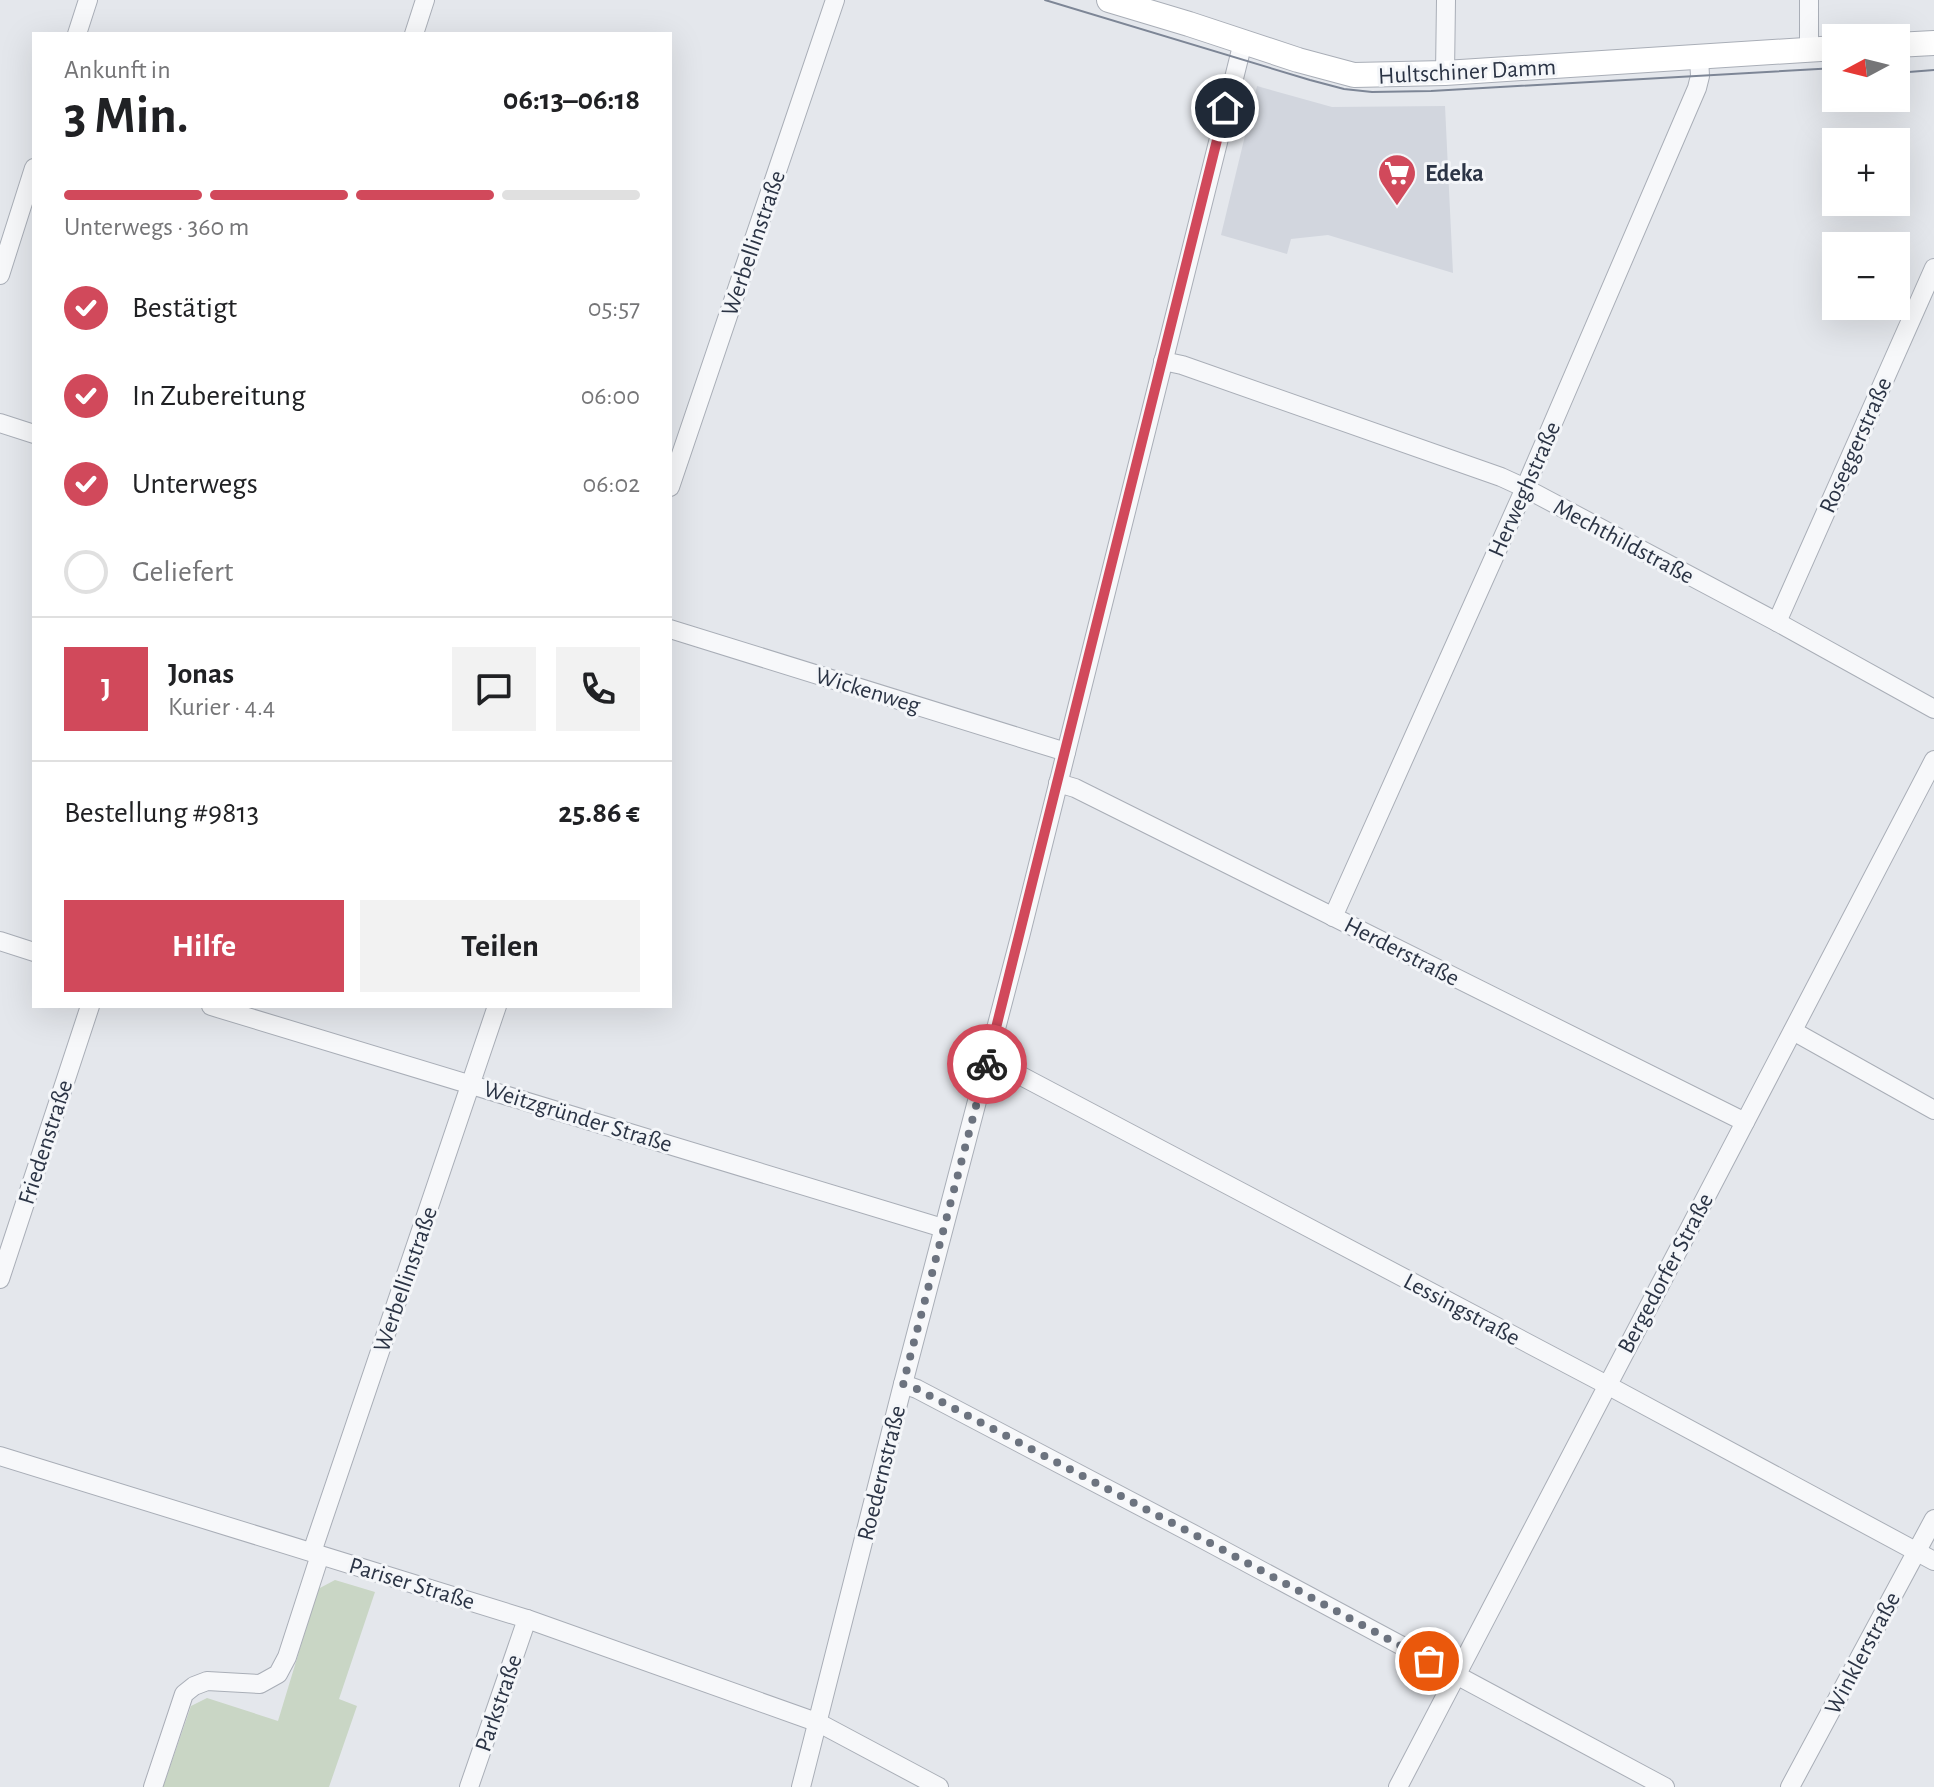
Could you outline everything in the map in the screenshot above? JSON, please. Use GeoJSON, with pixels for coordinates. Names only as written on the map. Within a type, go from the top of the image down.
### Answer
{"type":"FeatureCollection","features":[{"type":"Feature","properties":{"kind":"main road","name":"Hultschiner Damm"},"geometry":{"type":"LineString","coordinates":[[1109,0],[1354,75],[1396,76],[1822,49]]}},
{"type":"Feature","properties":{"kind":"main road"},"geometry":{"type":"LineString","coordinates":[[1910,44],[1934,43]]}},
{"type":"Feature","properties":{"kind":"street"},"geometry":{"type":"LineString","coordinates":[[78,32],[88,0]]}},
{"type":"Feature","properties":{"kind":"street"},"geometry":{"type":"LineString","coordinates":[[415,32],[425,0]]}},
{"type":"Feature","properties":{"kind":"street","name":"Werbellinstraße"},"geometry":{"type":"LineString","coordinates":[[672,481],[835,0]]}},
{"type":"Feature","properties":{"kind":"street"},"geometry":{"type":"LineString","coordinates":[[1445,73],[1446,0]]}},
{"type":"Feature","properties":{"kind":"street"},"geometry":{"type":"LineString","coordinates":[[1809,0],[1809,50]]}},
{"type":"Feature","properties":{"kind":"street","name":"Roedernstraße"},"geometry":{"type":"LineString","coordinates":[[801,1787],[1066,752],[1243,42]]}},
{"type":"Feature","properties":{"kind":"street","name":"Herweghstraße"},"geometry":{"type":"LineString","coordinates":[[1333,917],[1525,488],[1698,86],[1699,57]]}},
{"type":"Feature","properties":{"kind":"street"},"geometry":{"type":"LineString","coordinates":[[0,275],[32,174]]}},
{"type":"Feature","properties":{"kind":"street","name":"Roseggerstraße"},"geometry":{"type":"LineString","coordinates":[[1777,622],[1934,268]]}},
{"type":"Feature","properties":{"kind":"street","name":"Mechthildstraße"},"geometry":{"type":"LineString","coordinates":[[1163,361],[1501,477],[1777,622],[1934,709]]}},
{"type":"Feature","properties":{"kind":"street"},"geometry":{"type":"LineString","coordinates":[[0,423],[32,433]]}},
{"type":"Feature","properties":{"kind":"street","name":"Wickenweg"},"geometry":{"type":"LineString","coordinates":[[672,630],[1066,752]]}},
{"type":"Feature","properties":{"kind":"street","name":"Bergedorfer Straße"},"geometry":{"type":"LineString","coordinates":[[1398,1787],[1934,760]]}},
{"type":"Feature","properties":{"kind":"street","name":"Herderstraße"},"geometry":{"type":"LineString","coordinates":[[1058,783],[1075,788],[1745,1122]]}},
{"type":"Feature","properties":{"kind":"street"},"geometry":{"type":"LineString","coordinates":[[0,941],[32,951]]}},
{"type":"Feature","properties":{"kind":"street","name":"Friedenstraße"},"geometry":{"type":"LineString","coordinates":[[0,1279],[89,1008]]}},
{"type":"Feature","properties":{"kind":"street","name":"Weitzgründer Straße"},"geometry":{"type":"LineString","coordinates":[[218,1008],[943,1228]]}},
{"type":"Feature","properties":{"kind":"street","name":"Werbellinstraße"},"geometry":{"type":"LineString","coordinates":[[153,1787],[184,1694],[207,1681],[260,1684],[278,1674],[287,1657],[316,1554],[496,1008]]}},
{"type":"Feature","properties":{"kind":"street"},"geometry":{"type":"LineString","coordinates":[[1793,1031],[1934,1110]]}},
{"type":"Feature","properties":{"kind":"street","name":"Lessingstraße"},"geometry":{"type":"LineString","coordinates":[[987,1063],[1008,1069],[1934,1561]]}},
{"type":"Feature","properties":{"kind":"street"},"geometry":{"type":"LineString","coordinates":[[903,1384],[1197,1536],[1665,1787]]}},
{"type":"Feature","properties":{"kind":"street","name":"Pariser Straße"},"geometry":{"type":"LineString","coordinates":[[0,1456],[527,1619],[819,1723],[939,1787]]}},
{"type":"Feature","properties":{"kind":"street","name":"Winklerstraße"},"geometry":{"type":"LineString","coordinates":[[1790,1787],[1934,1519]]}},
{"type":"Feature","properties":{"kind":"street","name":"Parkstraße"},"geometry":{"type":"LineString","coordinates":[[469,1787],[527,1619]]}},
{"type":"Feature","properties":{"kind":"shaded area"},"geometry":{"type":"Polygon","coordinates":[[[1257,86],[1332,107],[1445,106],[1453,273],[1328,235],[1291,239],[1287,254],[1221,235],[1257,86]]]}},
{"type":"Feature","properties":{"kind":"green space"},"geometry":{"type":"Polygon","coordinates":[[[335,1580],[375,1592],[339,1699],[357,1706],[329,1787],[163,1787],[191,1706],[207,1698],[278,1721],[318,1589],[335,1580]]]}},
{"type":"Feature","properties":{"kind":"tram line"},"geometry":{"type":"LineString","coordinates":[[1045,0],[1310,80],[1372,92],[1822,69]]}},
{"type":"Feature","properties":{"kind":"tram line"},"geometry":{"type":"LineString","coordinates":[[1910,72],[1934,70]]}},
{"type":"Feature","properties":{"kind":"way so far"},"geometry":{"type":"LineString","coordinates":[[987,1064],[903,1384],[1197,1536],[1429,1661]]}},
{"type":"Feature","properties":{"kind":"place","name":"Edeka"},"geometry":{"type":"Point","coordinates":[1397,207]}},
{"type":"Feature","properties":{"kind":"route"},"geometry":{"type":"LineString","coordinates":[[987,1064],[1225,108]]}}]}
